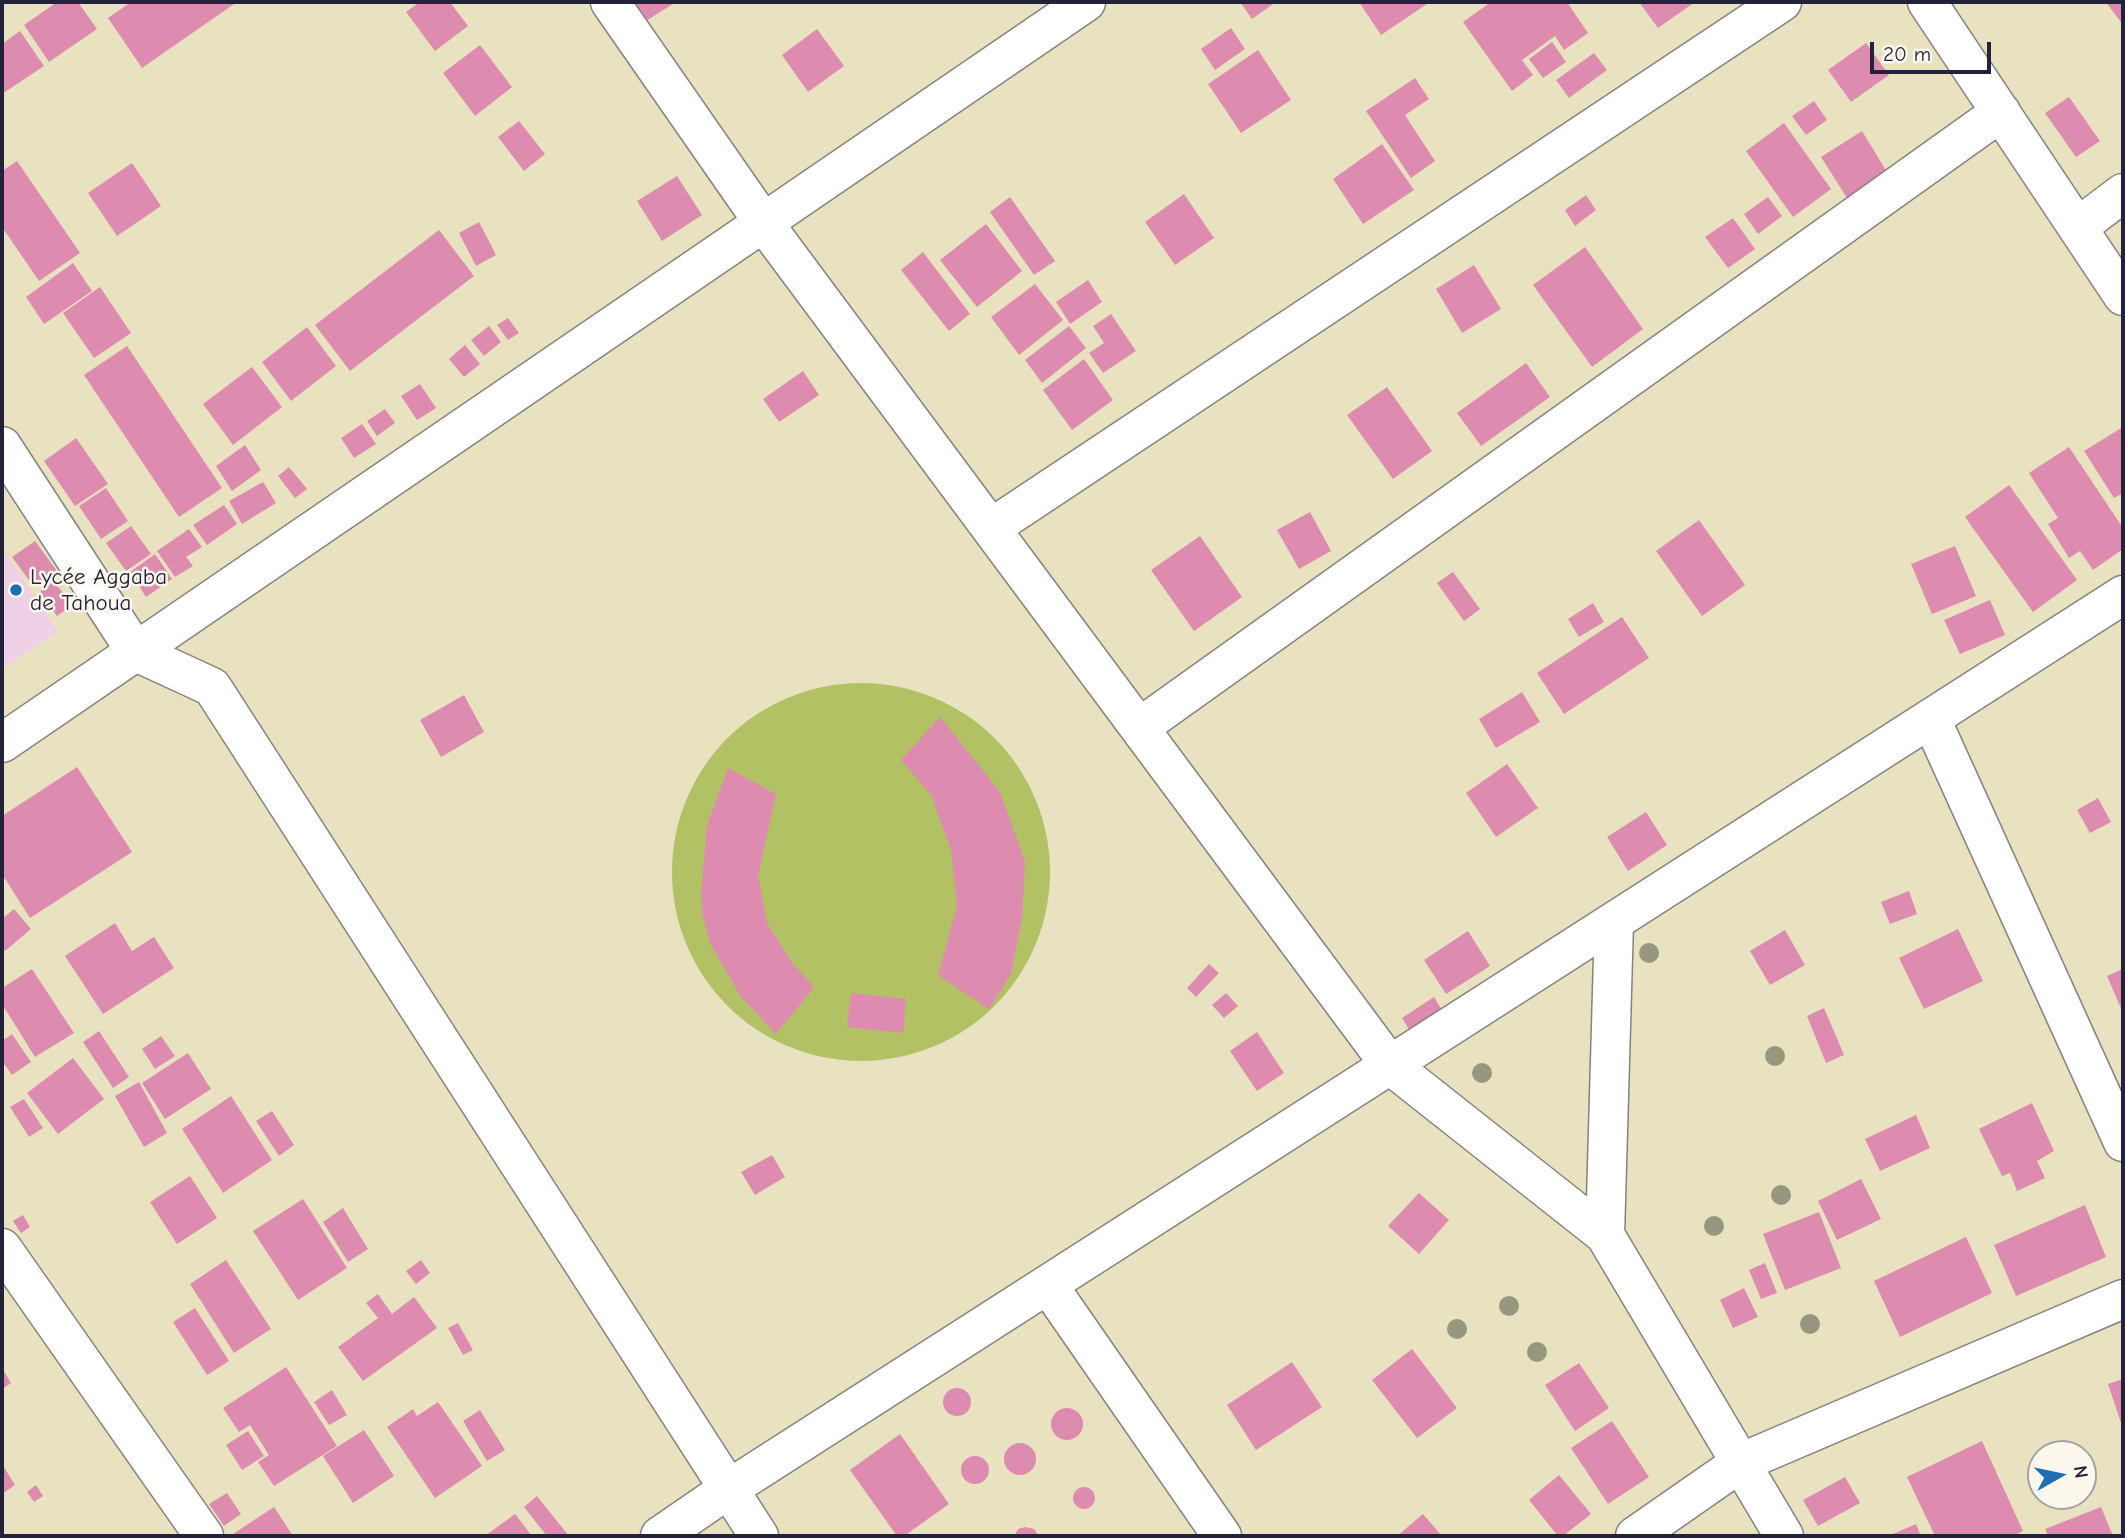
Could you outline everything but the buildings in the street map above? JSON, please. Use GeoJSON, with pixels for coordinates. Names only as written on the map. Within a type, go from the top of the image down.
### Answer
{"type":"FeatureCollection","features":[{"type":"Feature","properties":{"kind":"street"},"geometry":{"type":"LineString","coordinates":[[610,2],[763,222],[1390,1065],[1605,1235],[1784,1536]]}},
{"type":"Feature","properties":{"kind":"street"},"geometry":{"type":"LineString","coordinates":[[2,743],[763,222],[1049,12],[1086,2]]}},
{"type":"Feature","properties":{"kind":"street"},"geometry":{"type":"LineString","coordinates":[[991,528],[1782,2]]}},
{"type":"Feature","properties":{"kind":"street"},"geometry":{"type":"LineString","coordinates":[[1927,2],[2123,296]]}},
{"type":"Feature","properties":{"kind":"street"},"geometry":{"type":"LineString","coordinates":[[1140,727],[2001,112]]}},
{"type":"Feature","properties":{"kind":"street"},"geometry":{"type":"LineString","coordinates":[[2078,227],[2123,193]]}},
{"type":"Feature","properties":{"kind":"street"},"geometry":{"type":"LineString","coordinates":[[2,446],[135,652],[212,687],[759,1536]]}},
{"type":"Feature","properties":{"kind":"street"},"geometry":{"type":"LineString","coordinates":[[660,1536],[727,1490],[2123,595]]}},
{"type":"Feature","properties":{"kind":"street"},"geometry":{"type":"LineString","coordinates":[[1931,719],[2123,1142]]}},
{"type":"Feature","properties":{"kind":"street"},"geometry":{"type":"LineString","coordinates":[[1605,1235],[1614,922]]}},
{"type":"Feature","properties":{"kind":"street"},"geometry":{"type":"LineString","coordinates":[[2,1248],[204,1536]]}},
{"type":"Feature","properties":{"kind":"street"},"geometry":{"type":"LineString","coordinates":[[1048,1285],[1223,1536]]}},
{"type":"Feature","properties":{"kind":"street"},"geometry":{"type":"LineString","coordinates":[[1634,1536],[1740,1463],[2123,1299]]}},
{"type":"Feature","properties":{"kind":"shaded area","name":"Lycée Aggaba de Tahoua"},"geometry":{"type":"Polygon","coordinates":[[[2,549],[58,631],[2,669],[2,549]]]}},
{"type":"Feature","properties":{"kind":"green space"},"geometry":{"type":"Polygon","coordinates":[[[861,683],[898,687],[933,697],[966,715],[995,738],[1018,767],[1036,800],[1046,835],[1050,872],[1046,909],[1036,944],[1018,977],[995,1006],[966,1029],[933,1047],[898,1057],[861,1061],[824,1057],[789,1047],[756,1029],[727,1006],[704,977],[686,944],[676,909],[672,872],[676,835],[686,800],[704,767],[727,738],[756,715],[789,697],[824,687],[861,683]]]}},
{"type":"Feature","properties":{"kind":"place","name":"Lycée Aggaba de Tahoua"},"geometry":{"type":"Point","coordinates":[16,590]}}]}
